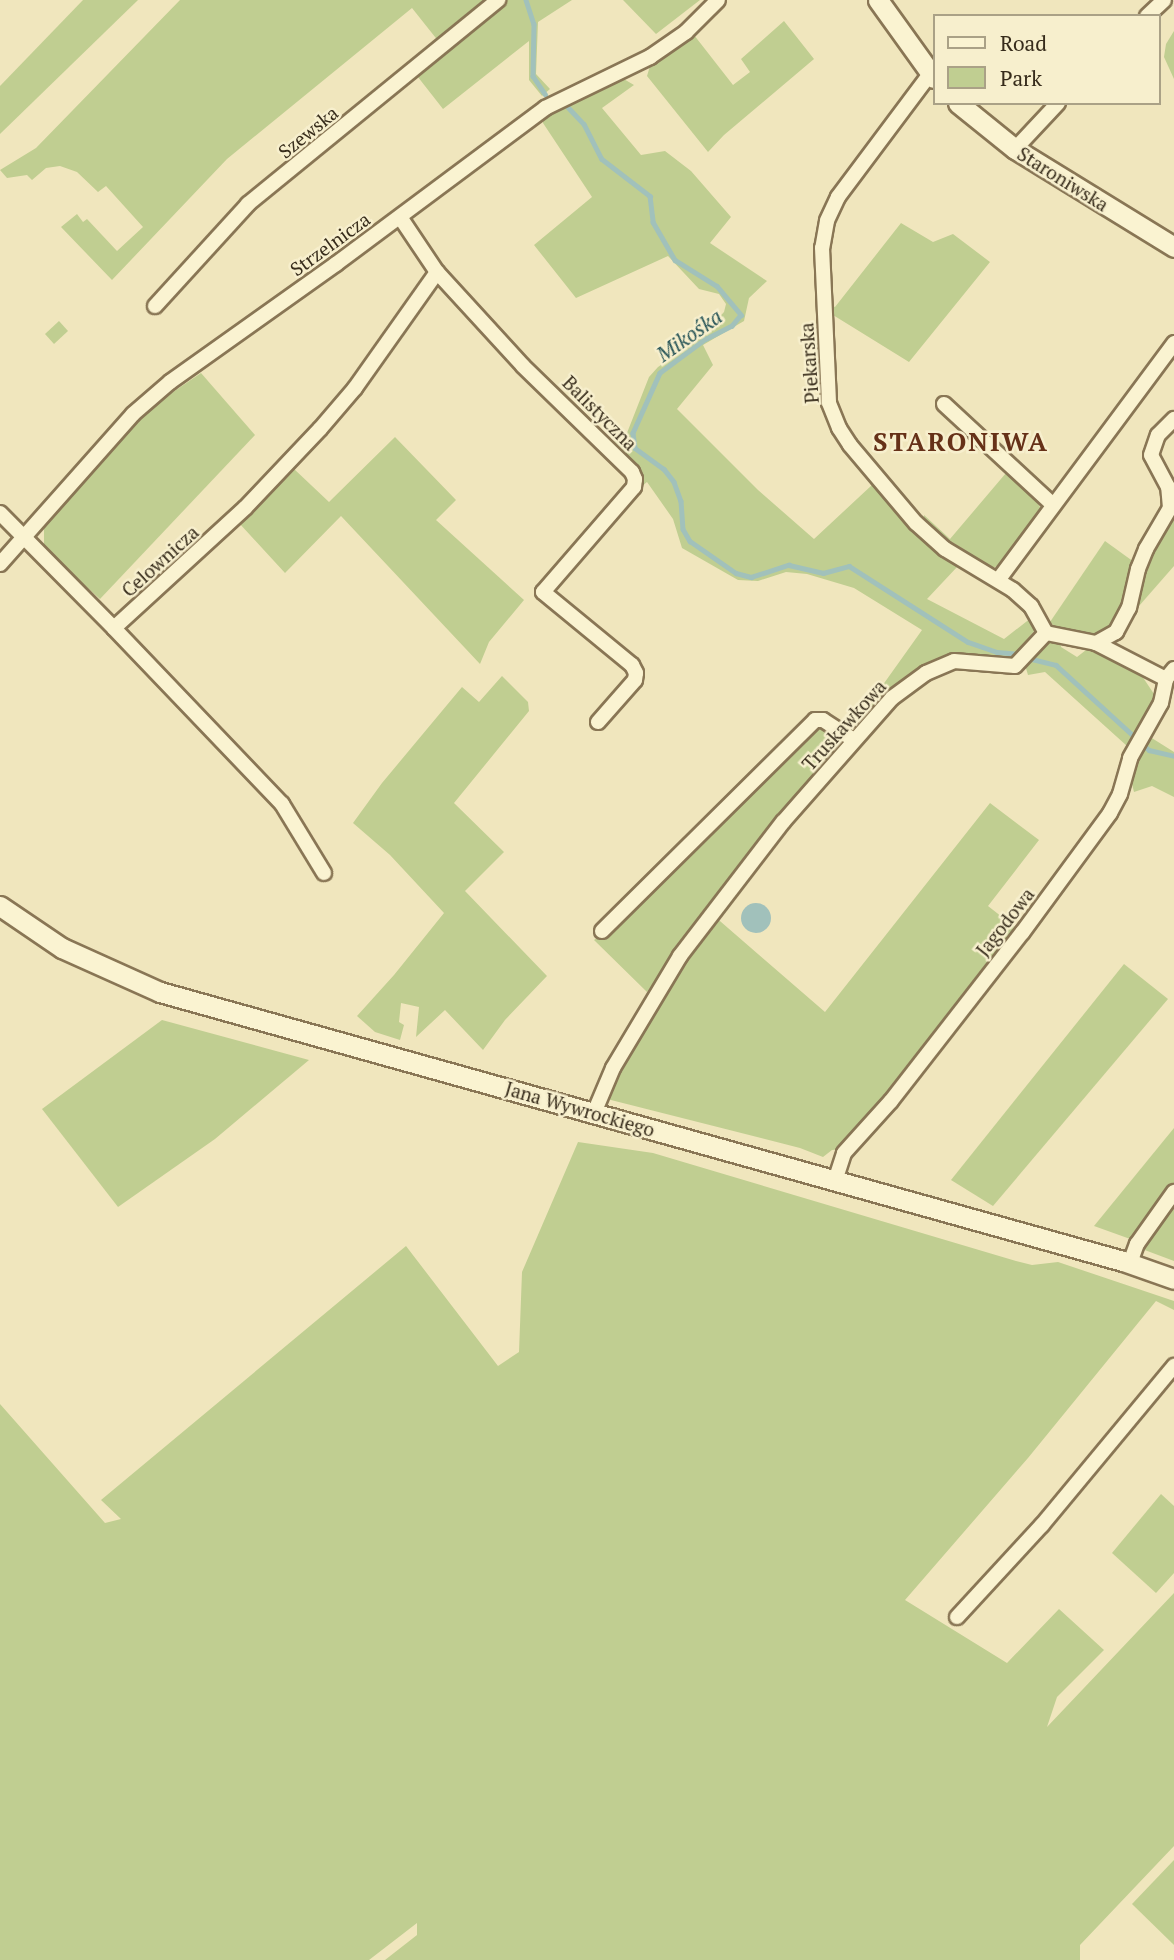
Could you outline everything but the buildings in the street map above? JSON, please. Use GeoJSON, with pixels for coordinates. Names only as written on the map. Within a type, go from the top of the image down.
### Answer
{"type":"FeatureCollection","features":[{"type":"Feature","properties":{"kind":"street","name":"Szewska"},"geometry":{"type":"LineString","coordinates":[[155,306],[248,204],[498,0]]}},
{"type":"Feature","properties":{"kind":"street","name":"Strzelnicza"},"geometry":{"type":"LineString","coordinates":[[0,564],[149,399],[545,108],[630,67],[671,43],[718,0]]}},
{"type":"Feature","properties":{"kind":"street"},"geometry":{"type":"LineString","coordinates":[[878,0],[932,76]]}},
{"type":"Feature","properties":{"kind":"street"},"geometry":{"type":"LineString","coordinates":[[1149,14],[1164,0]]}},
{"type":"Feature","properties":{"kind":"street","name":"Piekarska"},"geometry":{"type":"LineString","coordinates":[[932,76],[838,197],[827,221],[822,247],[829,403],[839,428],[850,445],[916,523],[945,549],[999,579],[1031,606],[1046,633]]}},
{"type":"Feature","properties":{"kind":"street","name":"Staroniwska"},"geometry":{"type":"LineString","coordinates":[[960,105],[1015,149],[1174,247]]}},
{"type":"Feature","properties":{"kind":"street"},"geometry":{"type":"LineString","coordinates":[[1015,149],[1056,105]]}},
{"type":"Feature","properties":{"kind":"street","name":"Balistyczna"},"geometry":{"type":"LineString","coordinates":[[400,217],[437,272],[523,366],[632,472],[635,479],[634,487],[543,592],[632,665],[635,680],[598,722]]}},
{"type":"Feature","properties":{"kind":"street","name":"Celownicza"},"geometry":{"type":"LineString","coordinates":[[114,628],[245,508],[320,429],[355,388],[437,272]]}},
{"type":"Feature","properties":{"kind":"street"},"geometry":{"type":"LineString","coordinates":[[999,579],[1174,343]]}},
{"type":"Feature","properties":{"kind":"street"},"geometry":{"type":"LineString","coordinates":[[944,404],[1054,505]]}},
{"type":"Feature","properties":{"kind":"street"},"geometry":{"type":"LineString","coordinates":[[1096,643],[1116,632],[1124,622],[1138,569],[1170,508],[1168,487],[1151,455],[1158,435],[1174,419]]}},
{"type":"Feature","properties":{"kind":"street"},"geometry":{"type":"LineString","coordinates":[[0,513],[282,804],[324,873]]}},
{"type":"Feature","properties":{"kind":"street"},"geometry":{"type":"LineString","coordinates":[[1046,633],[1096,643],[1170,674]]}},
{"type":"Feature","properties":{"kind":"street","name":"Truskawkowa"},"geometry":{"type":"LineString","coordinates":[[594,1113],[613,1068],[680,956],[775,832],[901,690],[940,666],[954,661],[1009,667],[1020,663],[1046,633]]}},
{"type":"Feature","properties":{"kind":"street","name":"Jagodowa"},"geometry":{"type":"LineString","coordinates":[[835,1181],[844,1153],[891,1101],[1022,933],[1110,813],[1138,742],[1161,703],[1170,674]]}},
{"type":"Feature","properties":{"kind":"street"},"geometry":{"type":"LineString","coordinates":[[602,931],[815,720],[823,720],[854,740]]}},
{"type":"Feature","properties":{"kind":"street","name":"Jana Wywrockiego"},"geometry":{"type":"LineString","coordinates":[[0,906],[64,949],[160,992],[1130,1263],[1174,1279]]}},
{"type":"Feature","properties":{"kind":"street"},"geometry":{"type":"LineString","coordinates":[[1130,1263],[1136,1244],[1174,1192]]}},
{"type":"Feature","properties":{"kind":"street"},"geometry":{"type":"LineString","coordinates":[[957,1617],[1059,1506],[1174,1366]]}},
{"type":"Feature","properties":{"kind":"green space"},"geometry":{"type":"Polygon","coordinates":[[[83,0],[138,0],[0,134],[0,86],[83,0]]]}},
{"type":"Feature","properties":{"kind":"green space"},"geometry":{"type":"Polygon","coordinates":[[[180,0],[492,0],[439,42],[412,8],[227,159],[112,280],[61,227],[77,214],[83,222],[87,219],[117,251],[143,227],[106,186],[98,192],[77,172],[60,166],[46,168],[32,180],[27,175],[7,178],[0,170],[36,148],[180,0]]]}},
{"type":"Feature","properties":{"kind":"green space"},"geometry":{"type":"Polygon","coordinates":[[[502,0],[572,0],[538,22],[536,74],[550,89],[542,96],[529,80],[529,41],[443,109],[414,72],[502,0]]]}},
{"type":"Feature","properties":{"kind":"green space"},"geometry":{"type":"Polygon","coordinates":[[[623,0],[700,0],[656,34],[623,0]]]}},
{"type":"Feature","properties":{"kind":"green space"},"geometry":{"type":"Polygon","coordinates":[[[784,21],[814,59],[724,135],[708,152],[647,76],[650,66],[694,35],[733,85],[750,72],[741,59],[784,21]]]}},
{"type":"Feature","properties":{"kind":"green space"},"geometry":{"type":"Polygon","coordinates":[[[1174,31],[1174,79],[1164,57],[1166,44],[1174,31]]]}},
{"type":"Feature","properties":{"kind":"green space"},"geometry":{"type":"Polygon","coordinates":[[[622,78],[634,85],[602,108],[641,155],[665,151],[691,171],[731,217],[710,243],[767,281],[749,298],[744,321],[703,345],[713,365],[677,409],[758,490],[814,539],[872,485],[914,534],[958,566],[927,599],[1004,639],[1031,618],[1035,630],[1010,660],[940,661],[902,681],[860,727],[850,731],[922,630],[854,588],[807,574],[786,572],[758,581],[738,580],[682,548],[673,519],[647,482],[642,486],[632,461],[612,442],[625,438],[649,377],[658,367],[700,338],[724,312],[726,304],[719,294],[699,289],[668,256],[576,298],[534,245],[592,197],[543,123],[543,117],[583,94],[622,78]]]}},
{"type":"Feature","properties":{"kind":"green space"},"geometry":{"type":"Polygon","coordinates":[[[901,223],[933,242],[953,234],[990,262],[909,362],[833,315],[830,305],[835,307],[901,223]]]}},
{"type":"Feature","properties":{"kind":"green space"},"geometry":{"type":"Polygon","coordinates":[[[59,321],[68,331],[54,344],[45,334],[59,321]]]}},
{"type":"Feature","properties":{"kind":"green space"},"geometry":{"type":"Polygon","coordinates":[[[201,373],[255,435],[100,599],[44,549],[44,528],[151,407],[201,373]]]}},
{"type":"Feature","properties":{"kind":"green space"},"geometry":{"type":"Polygon","coordinates":[[[395,437],[456,500],[436,520],[524,600],[489,642],[480,664],[341,516],[285,573],[239,523],[293,468],[329,502],[395,437]]]}},
{"type":"Feature","properties":{"kind":"green space"},"geometry":{"type":"Polygon","coordinates":[[[1006,473],[1034,498],[1042,510],[1003,564],[992,568],[924,524],[924,515],[950,539],[1006,473]]]}},
{"type":"Feature","properties":{"kind":"green space"},"geometry":{"type":"Polygon","coordinates":[[[1174,514],[1174,566],[1132,614],[1148,555],[1174,514]]]}},
{"type":"Feature","properties":{"kind":"green space"},"geometry":{"type":"Polygon","coordinates":[[[1105,541],[1134,562],[1120,622],[1096,638],[1056,628],[1050,622],[1105,541]]]}},
{"type":"Feature","properties":{"kind":"green space"},"geometry":{"type":"Polygon","coordinates":[[[1052,640],[1060,640],[1061,647],[1077,657],[1086,650],[1103,655],[1142,676],[1156,697],[1143,725],[1127,746],[1045,672],[1028,675],[1025,665],[1052,640]]]}},
{"type":"Feature","properties":{"kind":"green space"},"geometry":{"type":"Polygon","coordinates":[[[502,676],[528,702],[529,711],[454,803],[504,852],[465,891],[547,976],[505,1020],[483,1050],[445,1010],[416,1037],[419,1007],[401,1003],[399,1022],[404,1025],[400,1040],[375,1032],[357,1016],[444,913],[390,855],[353,823],[382,783],[462,687],[479,702],[502,676]]]}},
{"type":"Feature","properties":{"kind":"green space"},"geometry":{"type":"Polygon","coordinates":[[[819,726],[841,739],[843,745],[789,805],[707,908],[647,992],[594,940],[623,920],[811,728],[819,726]]]}},
{"type":"Feature","properties":{"kind":"green space"},"geometry":{"type":"Polygon","coordinates":[[[1147,735],[1174,752],[1174,797],[1152,786],[1134,792],[1131,780],[1138,760],[1135,755],[1147,735]]]}},
{"type":"Feature","properties":{"kind":"green space"},"geometry":{"type":"Polygon","coordinates":[[[990,803],[1039,840],[988,906],[1020,931],[843,1149],[832,1150],[823,1157],[800,1148],[607,1099],[644,1023],[713,915],[825,1012],[990,803]]]}},
{"type":"Feature","properties":{"kind":"green space"},"geometry":{"type":"Polygon","coordinates":[[[1124,964],[1168,999],[993,1206],[951,1180],[1124,964]]]}},
{"type":"Feature","properties":{"kind":"green space"},"geometry":{"type":"Polygon","coordinates":[[[162,1020],[309,1060],[215,1139],[118,1207],[42,1109],[162,1020]]]}},
{"type":"Feature","properties":{"kind":"green space"},"geometry":{"type":"Polygon","coordinates":[[[1174,1128],[1174,1187],[1133,1240],[1094,1226],[1174,1128]]]}},
{"type":"Feature","properties":{"kind":"green space"},"geometry":{"type":"Polygon","coordinates":[[[578,1142],[653,1153],[1016,1261],[1032,1265],[1058,1262],[1174,1301],[1174,1310],[1156,1301],[1028,1458],[905,1600],[1007,1663],[1059,1609],[1104,1650],[1057,1697],[1047,1727],[1174,1593],[1174,1846],[1080,1945],[1080,1960],[385,1960],[417,1935],[417,1923],[369,1960],[0,1960],[0,1404],[105,1523],[121,1519],[101,1500],[406,1246],[498,1366],[519,1352],[522,1272],[578,1142]]]}},
{"type":"Feature","properties":{"kind":"green space"},"geometry":{"type":"Polygon","coordinates":[[[1174,1201],[1174,1261],[1142,1249],[1174,1201]]]}},
{"type":"Feature","properties":{"kind":"green space"},"geometry":{"type":"Polygon","coordinates":[[[1161,1494],[1174,1506],[1174,1573],[1156,1593],[1112,1553],[1161,1494]]]}},
{"type":"Feature","properties":{"kind":"green space"},"geometry":{"type":"Polygon","coordinates":[[[1174,1860],[1174,1945],[1132,1904],[1174,1860]]]}},
{"type":"Feature","properties":{"kind":"water"},"geometry":{"type":"Polygon","coordinates":[[[756,903],[767,907],[771,918],[767,929],[756,933],[745,929],[741,918],[745,907],[756,903]]]}},
{"type":"Feature","properties":{"kind":"waterway","name":"Mikośka"},"geometry":{"type":"LineString","coordinates":[[526,0],[534,24],[533,76],[545,94]]}},
{"type":"Feature","properties":{"kind":"waterway","name":"Mikośka"},"geometry":{"type":"LineString","coordinates":[[568,107],[584,124],[602,159],[650,196],[653,222],[675,260],[717,286],[741,315],[732,326],[706,339],[660,373],[633,433],[635,448],[664,469],[674,482],[681,501],[683,529],[690,541],[736,573],[751,577],[789,565],[823,573],[849,566],[968,642],[997,652],[1020,654]]}},
{"type":"Feature","properties":{"kind":"waterway","name":"Mikośka"},"geometry":{"type":"LineString","coordinates":[[1028,658],[1056,665],[1149,750],[1174,756]]}},
{"type":"Feature","properties":{"kind":"district","name":"STARONIWA"},"geometry":{"type":"Point","coordinates":[961,442]}}]}
